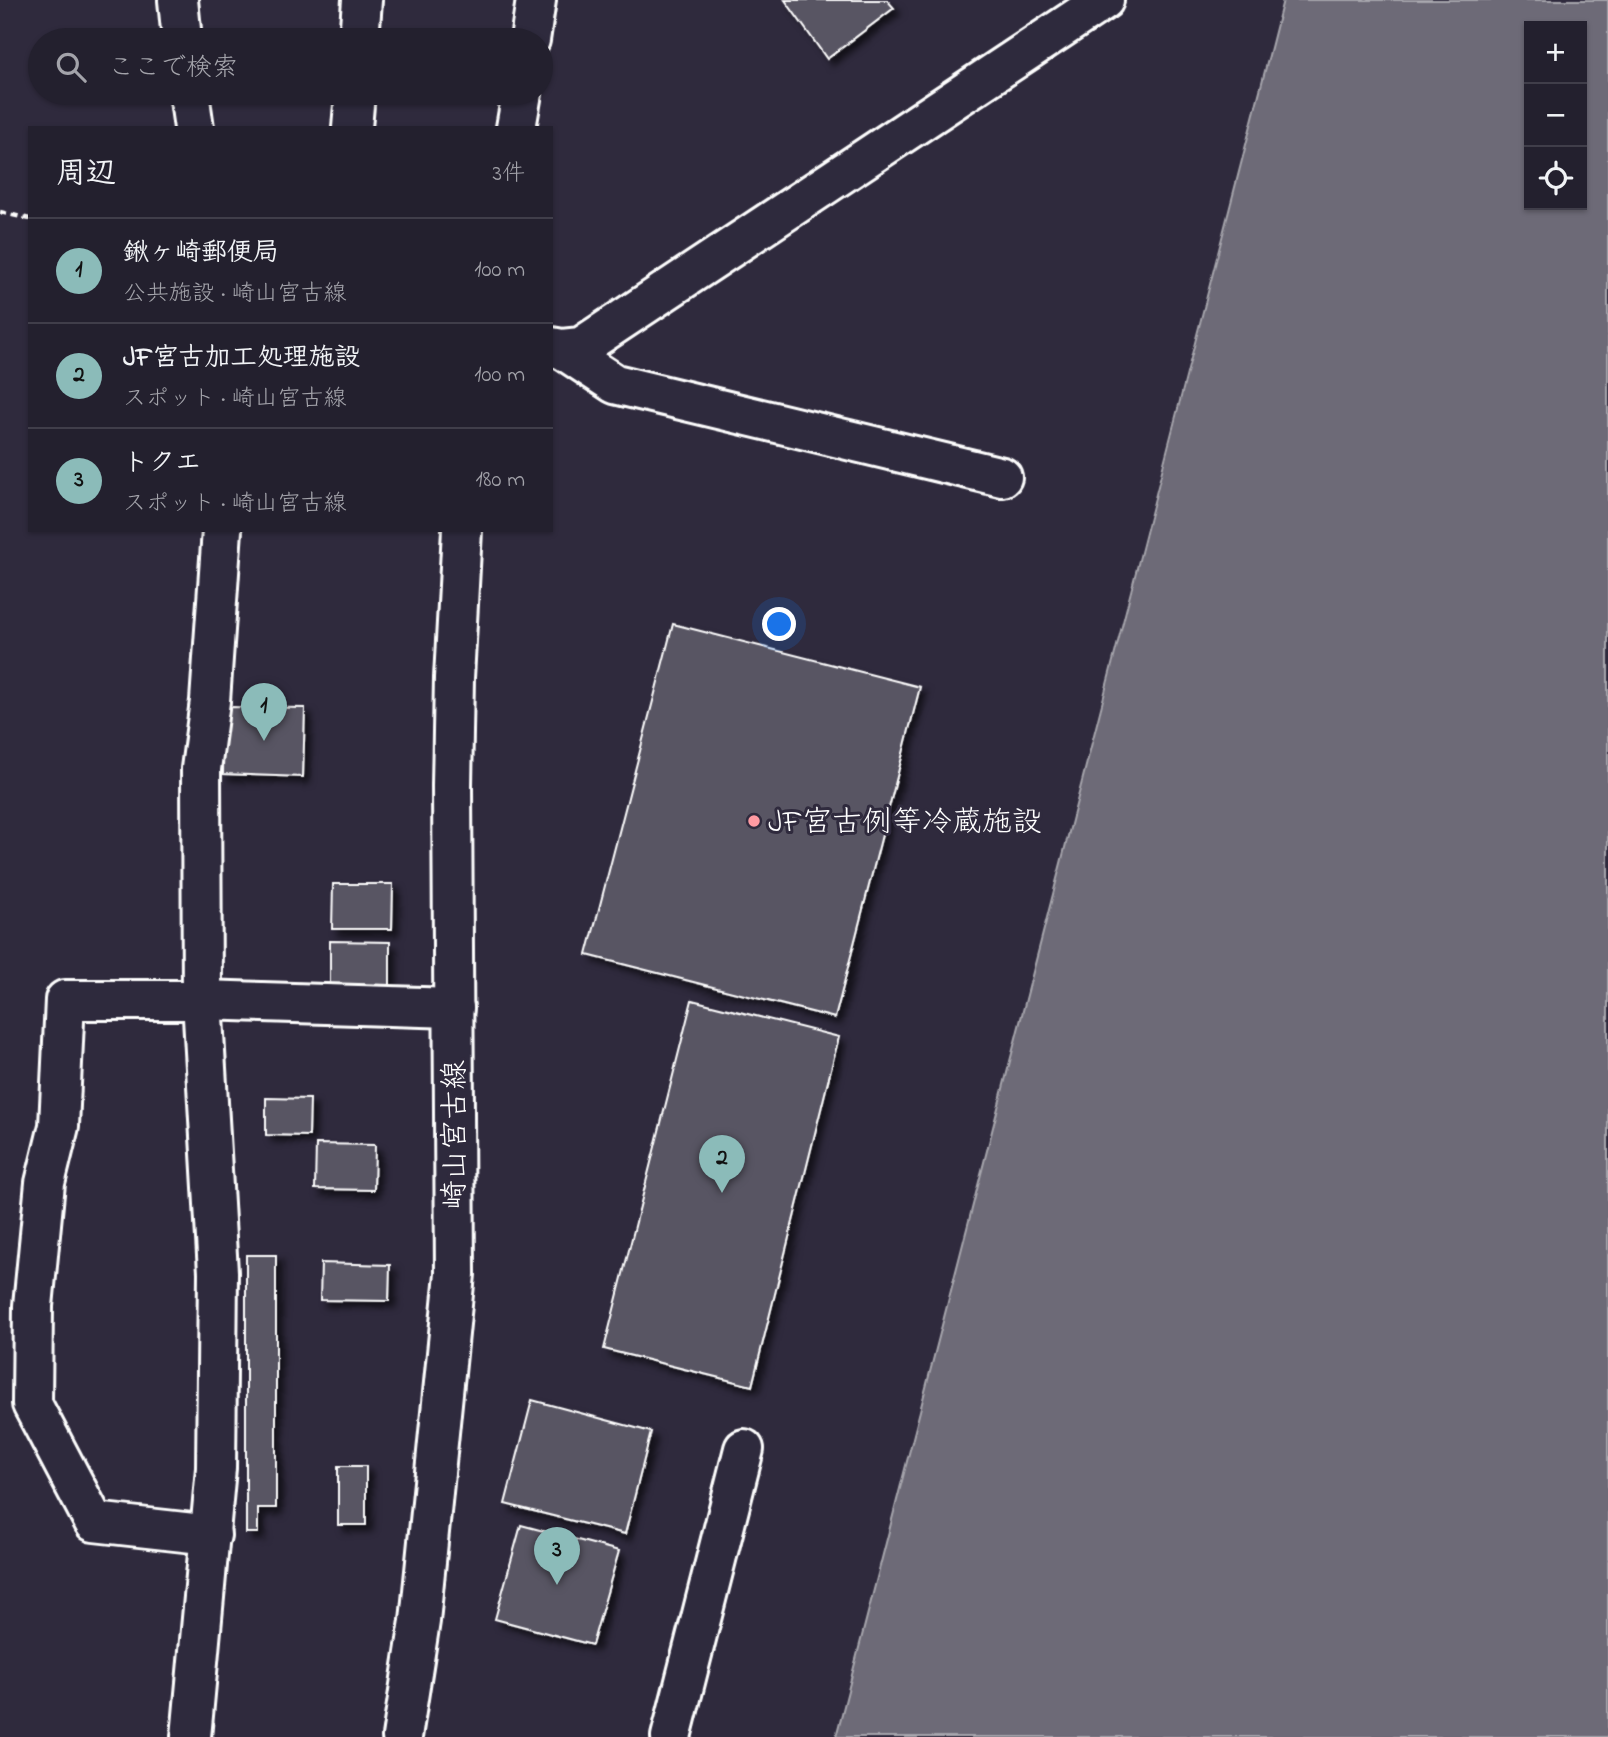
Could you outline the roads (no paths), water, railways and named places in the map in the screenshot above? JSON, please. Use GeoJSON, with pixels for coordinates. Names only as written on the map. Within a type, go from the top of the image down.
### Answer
{"type":"FeatureCollection","features":[{"type":"Feature","properties":{"kind":"street"},"geometry":{"type":"LineString","coordinates":[[178,0],[181,28]]}},
{"type":"Feature","properties":{"kind":"street"},"geometry":{"type":"LineString","coordinates":[[360,28],[362,0]]}},
{"type":"Feature","properties":{"kind":"street"},"geometry":{"type":"LineString","coordinates":[[532,28],[536,0]]}},
{"type":"Feature","properties":{"kind":"street"},"geometry":{"type":"LineString","coordinates":[[556,348],[582,347],[1104,0]]}},
{"type":"Feature","properties":{"kind":"street"},"geometry":{"type":"LineString","coordinates":[[191,105],[194,126]]}},
{"type":"Feature","properties":{"kind":"street"},"geometry":{"type":"LineString","coordinates":[[352,126],[354,105]]}},
{"type":"Feature","properties":{"kind":"street"},"geometry":{"type":"LineString","coordinates":[[516,126],[520,105]]}},
{"type":"Feature","properties":{"kind":"street"},"geometry":{"type":"LineString","coordinates":[[556,348],[615,384],[1002,477]]}},
{"type":"Feature","properties":{"kind":"street"},"geometry":{"type":"LineString","coordinates":[[191,1737],[216,1468],[218,1272],[202,1000],[201,769],[210,701],[222,532]]}},
{"type":"Feature","properties":{"kind":"street","name":"崎山宮古線"},"geometry":{"type":"LineString","coordinates":[[402,1737],[420,1620],[455,1275],[454,705],[462,532]]}},
{"type":"Feature","properties":{"kind":"street"},"geometry":{"type":"LineString","coordinates":[[211,1535],[94,1522],[32,1404],[33,1306],[45,1183],[59,1126],[65,1000],[202,1000],[454,1008]]}},
{"type":"Feature","properties":{"kind":"street"},"geometry":{"type":"LineString","coordinates":[[671,1737],[744,1449]]}},
{"type":"Feature","properties":{"kind":"place","name":"鍬ヶ崎郵便局"},"geometry":{"type":"Point","coordinates":[264,741]}},
{"type":"Feature","properties":{"kind":"place","name":"JF宮古例等冷蔵施設"},"geometry":{"type":"Point","coordinates":[754,821]}},
{"type":"Feature","properties":{"kind":"place","name":"JF宮古加工処理施設"},"geometry":{"type":"Point","coordinates":[722,1193]}},
{"type":"Feature","properties":{"kind":"place","name":"トクエ"},"geometry":{"type":"Point","coordinates":[557,1585]}}]}
